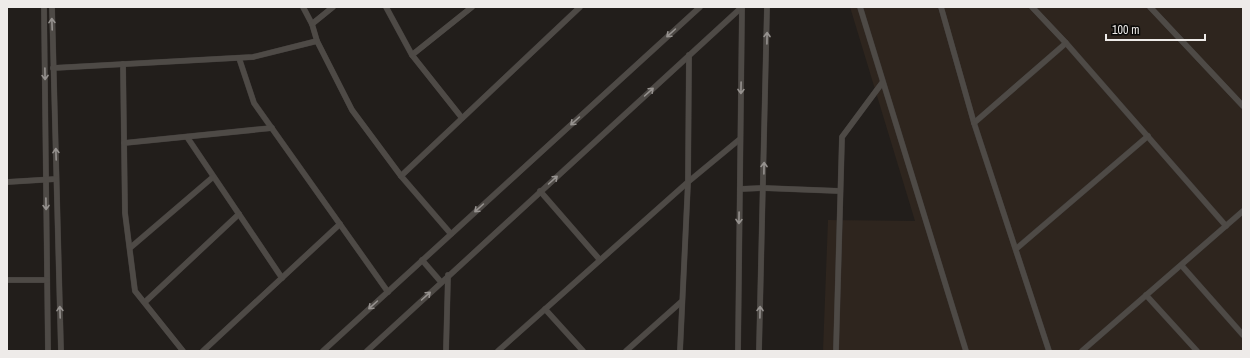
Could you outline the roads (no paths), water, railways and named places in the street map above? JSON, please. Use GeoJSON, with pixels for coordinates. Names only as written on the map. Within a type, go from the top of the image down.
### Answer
{"type":"FeatureCollection","features":[{"type":"Feature","properties":{"kind":"street"},"geometry":{"type":"LineString","coordinates":[[44,7],[48,351]]}},
{"type":"Feature","properties":{"kind":"street"},"geometry":{"type":"LineString","coordinates":[[52,7],[61,351]]}},
{"type":"Feature","properties":{"kind":"street"},"geometry":{"type":"LineString","coordinates":[[303,7],[312,24],[318,42],[352,110],[401,176],[451,234]]}},
{"type":"Feature","properties":{"kind":"street"},"geometry":{"type":"LineString","coordinates":[[312,24],[333,7]]}},
{"type":"Feature","properties":{"kind":"street"},"geometry":{"type":"LineString","coordinates":[[386,7],[412,55],[462,118]]}},
{"type":"Feature","properties":{"kind":"street"},"geometry":{"type":"LineString","coordinates":[[412,55],[472,7]]}},
{"type":"Feature","properties":{"kind":"street"},"geometry":{"type":"LineString","coordinates":[[401,176],[580,7]]}},
{"type":"Feature","properties":{"kind":"street"},"geometry":{"type":"LineString","coordinates":[[323,351],[700,7]]}},
{"type":"Feature","properties":{"kind":"street"},"geometry":{"type":"LineString","coordinates":[[366,351],[742,7]]}},
{"type":"Feature","properties":{"kind":"street"},"geometry":{"type":"LineString","coordinates":[[738,351],[742,7]]}},
{"type":"Feature","properties":{"kind":"street"},"geometry":{"type":"LineString","coordinates":[[759,351],[768,7]]}},
{"type":"Feature","properties":{"kind":"street"},"geometry":{"type":"LineString","coordinates":[[860,7],[882,83],[966,351]]}},
{"type":"Feature","properties":{"kind":"street"},"geometry":{"type":"LineString","coordinates":[[941,7],[974,123],[1049,351]]}},
{"type":"Feature","properties":{"kind":"street"},"geometry":{"type":"LineString","coordinates":[[1032,7],[1066,42],[1226,226]]}},
{"type":"Feature","properties":{"kind":"street"},"geometry":{"type":"LineString","coordinates":[[1150,7],[1243,106]]}},
{"type":"Feature","properties":{"kind":"street"},"geometry":{"type":"LineString","coordinates":[[53,68],[253,57],[318,42]]}},
{"type":"Feature","properties":{"kind":"street"},"geometry":{"type":"LineString","coordinates":[[974,123],[1066,42]]}},
{"type":"Feature","properties":{"kind":"street"},"geometry":{"type":"LineString","coordinates":[[680,351],[681,302],[688,182],[689,55]]}},
{"type":"Feature","properties":{"kind":"street"},"geometry":{"type":"LineString","coordinates":[[240,58],[254,103],[388,292]]}},
{"type":"Feature","properties":{"kind":"street"},"geometry":{"type":"LineString","coordinates":[[123,64],[125,213],[136,291],[183,351]]}},
{"type":"Feature","properties":{"kind":"street"},"geometry":{"type":"LineString","coordinates":[[836,351],[842,137],[882,83]]}},
{"type":"Feature","properties":{"kind":"street"},"geometry":{"type":"LineString","coordinates":[[124,143],[272,128]]}},
{"type":"Feature","properties":{"kind":"street"},"geometry":{"type":"LineString","coordinates":[[1016,249],[1148,136]]}},
{"type":"Feature","properties":{"kind":"street"},"geometry":{"type":"LineString","coordinates":[[187,137],[282,278]]}},
{"type":"Feature","properties":{"kind":"street"},"geometry":{"type":"LineString","coordinates":[[498,351],[688,182],[740,139]]}},
{"type":"Feature","properties":{"kind":"street"},"geometry":{"type":"LineString","coordinates":[[130,248],[213,177]]}},
{"type":"Feature","properties":{"kind":"street"},"geometry":{"type":"LineString","coordinates":[[7,182],[56,179]]}},
{"type":"Feature","properties":{"kind":"street"},"geometry":{"type":"LineString","coordinates":[[740,189],[763,188],[840,191]]}},
{"type":"Feature","properties":{"kind":"street"},"geometry":{"type":"LineString","coordinates":[[540,191],[600,260]]}},
{"type":"Feature","properties":{"kind":"street"},"geometry":{"type":"LineString","coordinates":[[1082,351],[1146,295],[1182,266],[1243,211]]}},
{"type":"Feature","properties":{"kind":"street"},"geometry":{"type":"LineString","coordinates":[[145,302],[239,214]]}},
{"type":"Feature","properties":{"kind":"street"},"geometry":{"type":"LineString","coordinates":[[203,351],[340,224]]}},
{"type":"Feature","properties":{"kind":"street"},"geometry":{"type":"LineString","coordinates":[[422,260],[441,282]]}},
{"type":"Feature","properties":{"kind":"street"},"geometry":{"type":"LineString","coordinates":[[1182,266],[1243,335]]}},
{"type":"Feature","properties":{"kind":"street"},"geometry":{"type":"LineString","coordinates":[[446,351],[448,275]]}},
{"type":"Feature","properties":{"kind":"street"},"geometry":{"type":"LineString","coordinates":[[7,280],[47,280]]}},
{"type":"Feature","properties":{"kind":"street"},"geometry":{"type":"LineString","coordinates":[[1146,295],[1197,351]]}},
{"type":"Feature","properties":{"kind":"street"},"geometry":{"type":"LineString","coordinates":[[626,351],[681,302]]}},
{"type":"Feature","properties":{"kind":"street"},"geometry":{"type":"LineString","coordinates":[[545,309],[583,351]]}}]}
